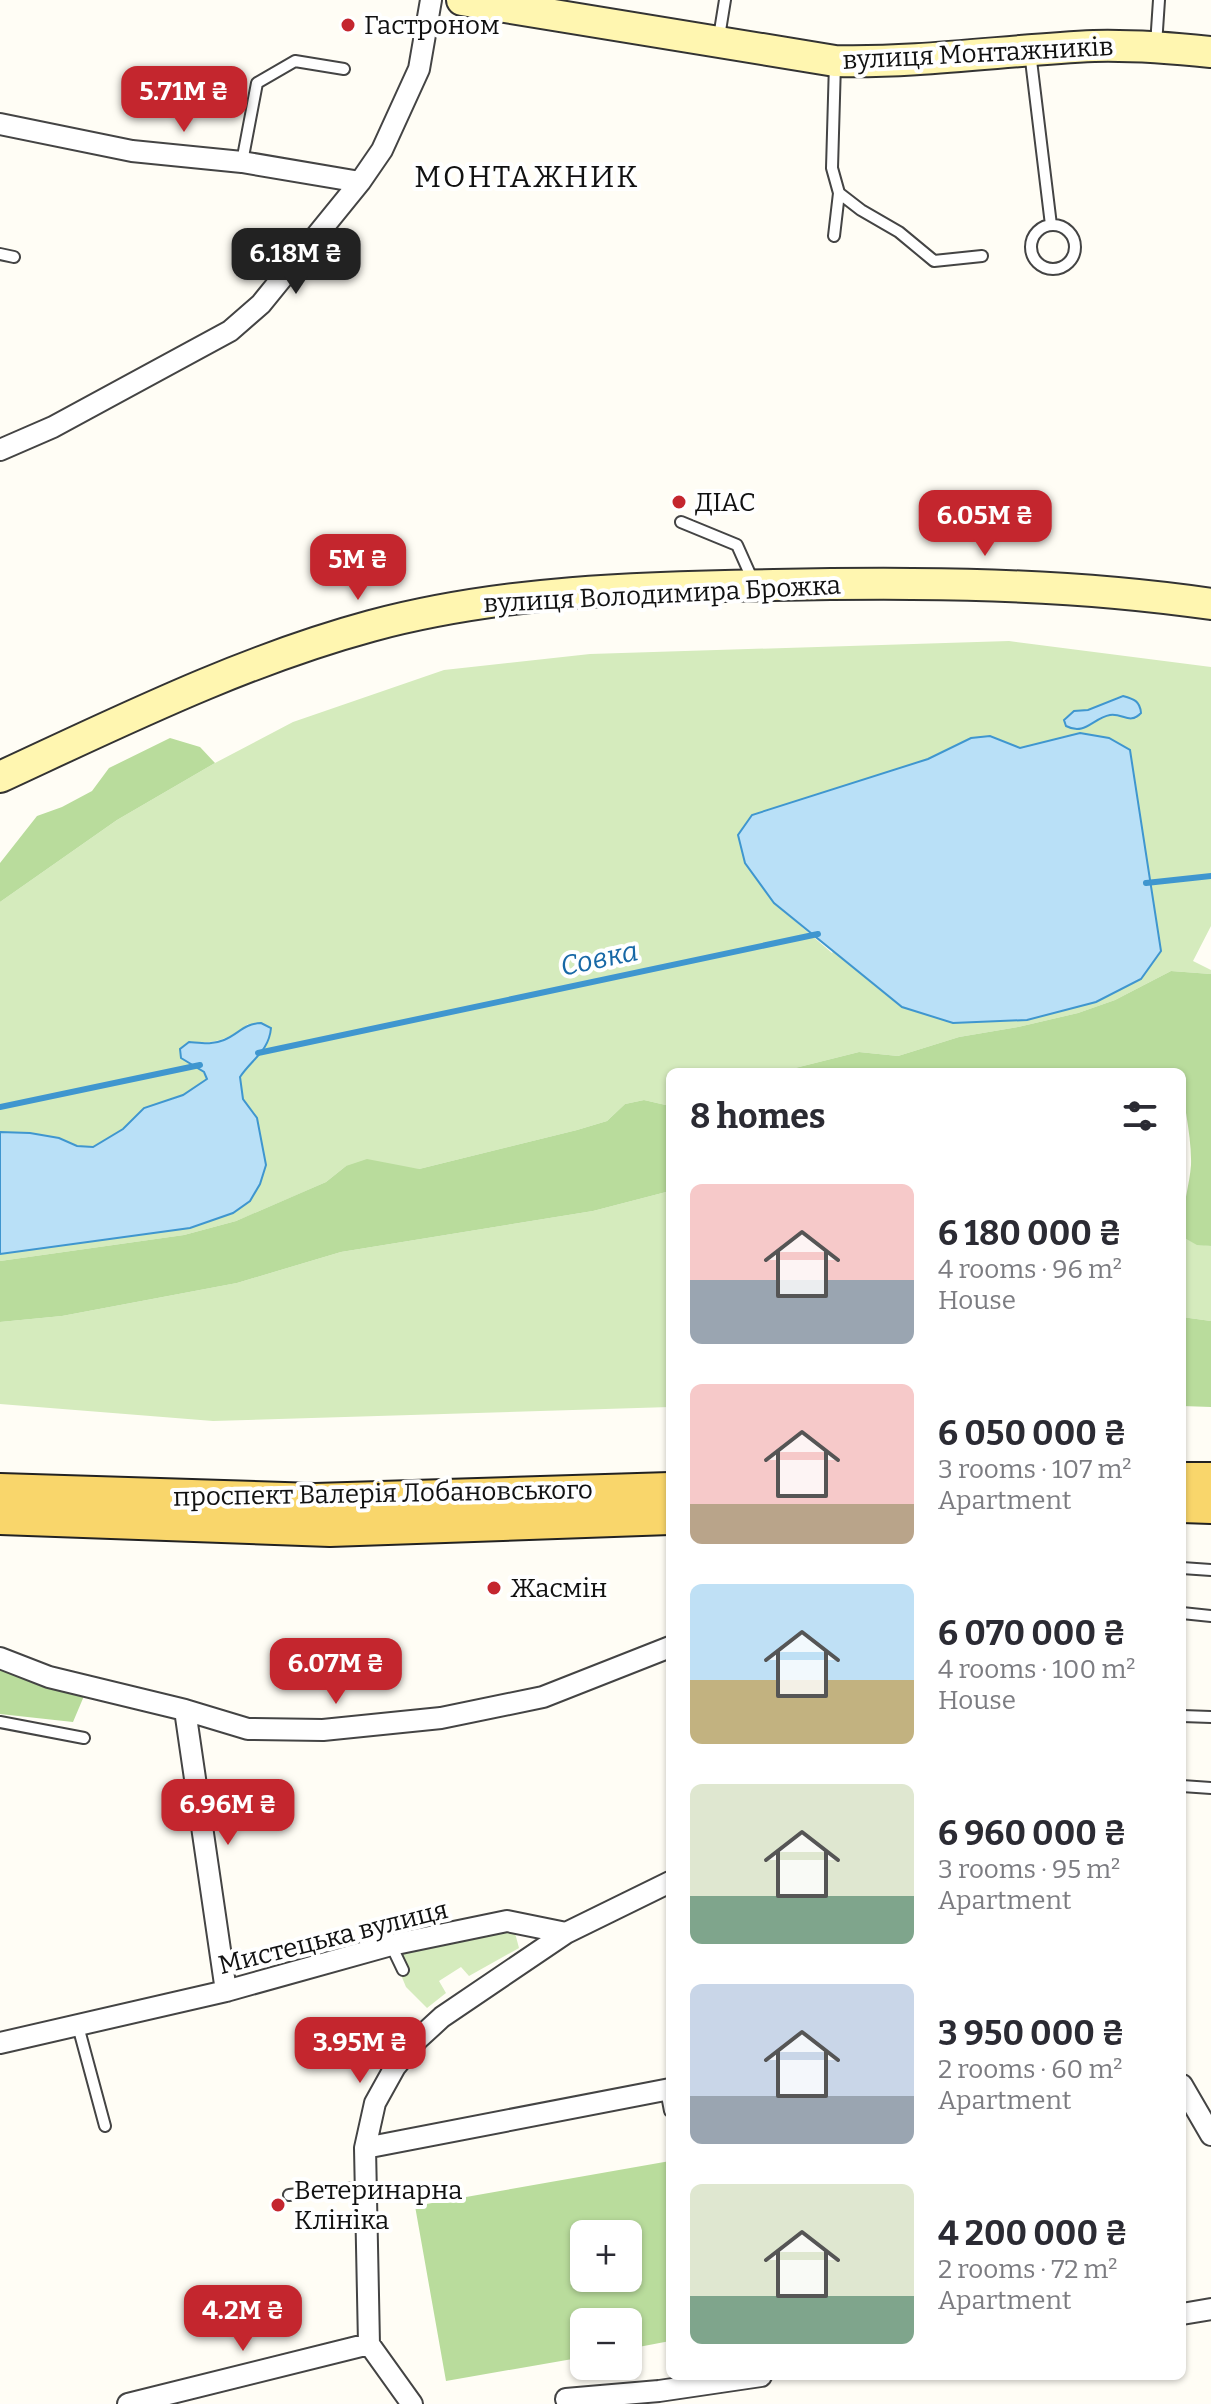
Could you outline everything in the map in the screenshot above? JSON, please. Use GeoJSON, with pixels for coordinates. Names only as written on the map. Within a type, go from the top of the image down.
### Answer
{"type":"FeatureCollection","features":[{"type":"Feature","properties":{"kind":"main road","name":"вулиця Монтажників"},"geometry":{"type":"LineString","coordinates":[[462,0],[543,7],[718,42],[835,61],[892,62],[1095,46],[1211,52]]}},
{"type":"Feature","properties":{"kind":"main road","name":"вулиця Володимира Брожка"},"geometry":{"type":"LineString","coordinates":[[0,777],[180,694],[275,658],[370,626],[457,607],[543,596],[755,585],[895,582],[1039,586],[1211,604]]}},
{"type":"Feature","properties":{"kind":"main road"},"geometry":{"type":"LineString","coordinates":[[1186,1479],[1211,1479]]}},
{"type":"Feature","properties":{"kind":"main road","name":"проспект Валерія Лобановського"},"geometry":{"type":"LineString","coordinates":[[2,1512],[666,1489]]}},
{"type":"Feature","properties":{"kind":"main road"},"geometry":{"type":"LineString","coordinates":[[1186,1506],[1211,1507]]}},
{"type":"Feature","properties":{"kind":"main road","name":"проспект Валерія Лобановського"},"geometry":{"type":"LineString","coordinates":[[2,1512],[330,1530],[666,1518]]}},
{"type":"Feature","properties":{"kind":"street"},"geometry":{"type":"LineString","coordinates":[[0,450],[53,427],[230,331],[261,304],[360,182],[382,150],[419,69],[431,0]]}},
{"type":"Feature","properties":{"kind":"street"},"geometry":{"type":"LineString","coordinates":[[0,124],[132,151],[242,162],[360,182]]}},
{"type":"Feature","properties":{"kind":"street"},"geometry":{"type":"LineString","coordinates":[[0,1658],[49,1677],[185,1710],[248,1729],[323,1730],[441,1718],[543,1697],[666,1649]]}},
{"type":"Feature","properties":{"kind":"street"},"geometry":{"type":"LineString","coordinates":[[185,1710],[226,1991]]}},
{"type":"Feature","properties":{"kind":"street"},"geometry":{"type":"LineString","coordinates":[[412,2404],[369,2344],[365,2148],[375,2103],[395,2067],[418,2039],[442,2017],[566,1933],[666,1884]]}},
{"type":"Feature","properties":{"kind":"street","name":"Мистецька вулиця"},"geometry":{"type":"LineString","coordinates":[[0,2043],[226,1991],[391,1945],[507,1921],[566,1933]]}},
{"type":"Feature","properties":{"kind":"street"},"geometry":{"type":"LineString","coordinates":[[365,2148],[666,2090]]}},
{"type":"Feature","properties":{"kind":"street"},"geometry":{"type":"LineString","coordinates":[[1186,2092],[1211,2135]]}},
{"type":"Feature","properties":{"kind":"street"},"geometry":{"type":"LineString","coordinates":[[1186,2313],[1211,2309]]}},
{"type":"Feature","properties":{"kind":"street"},"geometry":{"type":"LineString","coordinates":[[128,2404],[369,2344]]}},
{"type":"Feature","properties":{"kind":"street"},"geometry":{"type":"LineString","coordinates":[[566,2399],[660,2398],[743,2380]]}},
{"type":"Feature","properties":{"kind":"lane"},"geometry":{"type":"LineString","coordinates":[[718,42],[725,0]]}},
{"type":"Feature","properties":{"kind":"lane"},"geometry":{"type":"LineString","coordinates":[[1156,47],[1159,0]]}},
{"type":"Feature","properties":{"kind":"lane"},"geometry":{"type":"LineString","coordinates":[[1030,51],[1051,225]]}},
{"type":"Feature","properties":{"kind":"lane"},"geometry":{"type":"LineString","coordinates":[[242,162],[257,83],[295,61],[344,69]]}},
{"type":"Feature","properties":{"kind":"lane"},"geometry":{"type":"LineString","coordinates":[[834,236],[839,193],[832,168],[835,61]]}},
{"type":"Feature","properties":{"kind":"lane"},"geometry":{"type":"LineString","coordinates":[[839,193],[899,232],[934,261],[982,256]]}},
{"type":"Feature","properties":{"kind":"lane"},"geometry":{"type":"LineString","coordinates":[[1051,225],[1066,229],[1075,241],[1069,263],[1055,270],[1036,262],[1030,249],[1038,231],[1051,225]]}},
{"type":"Feature","properties":{"kind":"lane"},"geometry":{"type":"LineString","coordinates":[[0,254],[14,257]]}},
{"type":"Feature","properties":{"kind":"lane"},"geometry":{"type":"LineString","coordinates":[[681,522],[737,545],[755,585]]}},
{"type":"Feature","properties":{"kind":"lane"},"geometry":{"type":"LineString","coordinates":[[1186,1568],[1211,1570]]}},
{"type":"Feature","properties":{"kind":"lane"},"geometry":{"type":"LineString","coordinates":[[1186,1613],[1211,1616]]}},
{"type":"Feature","properties":{"kind":"lane"},"geometry":{"type":"LineString","coordinates":[[1186,1716],[1211,1717]]}},
{"type":"Feature","properties":{"kind":"lane"},"geometry":{"type":"LineString","coordinates":[[0,1722],[84,1738]]}},
{"type":"Feature","properties":{"kind":"lane"},"geometry":{"type":"LineString","coordinates":[[1186,1786],[1211,1788]]}},
{"type":"Feature","properties":{"kind":"lane"},"geometry":{"type":"LineString","coordinates":[[391,1945],[403,1970]]}},
{"type":"Feature","properties":{"kind":"lane"},"geometry":{"type":"LineString","coordinates":[[78,2026],[105,2126]]}},
{"type":"Feature","properties":{"kind":"lane"},"geometry":{"type":"LineString","coordinates":[[289,2195],[366,2187]]}},
{"type":"Feature","properties":{"kind":"green space"},"geometry":{"type":"Polygon","coordinates":[[[1009,641],[1211,667],[1211,926],[1193,961],[1211,970],[1211,974],[1171,971],[1115,1000],[1078,1013],[959,1037],[898,1056],[859,1052],[795,1068],[666,1068],[666,1105],[644,1100],[625,1104],[607,1121],[419,1169],[346,1166],[326,1182],[236,1221],[184,1235],[0,1261],[0,1254],[190,1228],[233,1213],[257,1118],[243,1099],[240,1076],[253,1058],[264,1051],[248,1024],[221,1040],[189,1042],[180,1049],[207,1079],[183,1095],[144,1108],[123,1129],[93,1147],[77,1146],[59,1138],[30,1133],[0,1132],[0,902],[117,820],[293,722],[444,670],[590,654],[1009,641]],[[1123,696],[1088,710],[1074,711],[1083,729],[1108,716],[1137,718],[1123,696]],[[990,736],[971,738],[928,759],[745,863],[774,903],[832,953],[1020,748],[990,736]]]}},
{"type":"Feature","properties":{"kind":"green space"},"geometry":{"type":"Polygon","coordinates":[[[170,738],[200,747],[215,763],[117,820],[0,902],[0,863],[37,816],[92,791],[109,768],[170,738]]]}},
{"type":"Feature","properties":{"kind":"green space"},"geometry":{"type":"Polygon","coordinates":[[[1171,971],[1211,974],[1211,1246],[1197,1245],[1186,1239],[1191,1153],[1186,1109],[1186,1068],[795,1068],[859,1052],[898,1056],[959,1037],[1078,1013],[1115,1000],[1171,971]]]}},
{"type":"Feature","properties":{"kind":"green space"},"geometry":{"type":"Polygon","coordinates":[[[644,1100],[666,1105],[666,1192],[593,1211],[341,1252],[237,1283],[62,1316],[0,1322],[0,1261],[184,1235],[236,1221],[326,1182],[346,1166],[367,1159],[419,1169],[607,1121],[625,1104],[644,1100]]]}},
{"type":"Feature","properties":{"kind":"green space"},"geometry":{"type":"Polygon","coordinates":[[[666,1192],[666,1407],[213,1421],[0,1404],[0,1322],[62,1316],[237,1283],[341,1252],[593,1211],[666,1192]]]}},
{"type":"Feature","properties":{"kind":"green space"},"geometry":{"type":"Polygon","coordinates":[[[1186,1239],[1211,1246],[1211,1321],[1186,1318],[1186,1239]]]}},
{"type":"Feature","properties":{"kind":"green space"},"geometry":{"type":"Polygon","coordinates":[[[1186,1318],[1211,1321],[1211,1407],[1186,1406],[1186,1318]]]}},
{"type":"Feature","properties":{"kind":"green space"},"geometry":{"type":"Polygon","coordinates":[[[0,1667],[84,1696],[73,1722],[0,1714],[0,1667]]]}},
{"type":"Feature","properties":{"kind":"green space"},"geometry":{"type":"Polygon","coordinates":[[[507,1927],[515,1933],[519,1948],[469,1976],[461,1967],[439,1981],[446,1993],[427,2008],[406,1987],[401,1975],[406,1971],[398,1950],[507,1927]]]}},
{"type":"Feature","properties":{"kind":"green space"},"geometry":{"type":"Polygon","coordinates":[[[666,2162],[666,2342],[642,2346],[642,2308],[570,2308],[570,2359],[446,2381],[415,2206],[666,2162]]]}},
{"type":"Feature","properties":{"kind":"water"},"geometry":{"type":"Polygon","coordinates":[[[1123,696],[1138,703],[1141,713],[1133,718],[1110,715],[1084,728],[1066,726],[1064,720],[1074,711],[1088,710],[1123,696]]]}},
{"type":"Feature","properties":{"kind":"water"},"geometry":{"type":"Polygon","coordinates":[[[1080,733],[1109,738],[1130,750],[1161,951],[1141,979],[1096,1002],[1027,1020],[953,1023],[902,1007],[774,903],[745,863],[738,835],[752,815],[928,759],[971,738],[990,736],[1020,748],[1080,733]]]}},
{"type":"Feature","properties":{"kind":"water"},"geometry":{"type":"Polygon","coordinates":[[[261,1023],[271,1028],[270,1036],[240,1077],[243,1099],[257,1118],[266,1165],[250,1201],[233,1213],[190,1228],[0,1254],[0,1132],[30,1133],[59,1138],[77,1146],[93,1147],[123,1129],[144,1108],[183,1095],[207,1079],[204,1072],[181,1058],[180,1049],[189,1042],[220,1042],[246,1027],[261,1023]]]}},
{"type":"Feature","properties":{"kind":"waterway","name":"Совка"},"geometry":{"type":"LineString","coordinates":[[1146,883],[1211,876]]}},
{"type":"Feature","properties":{"kind":"waterway","name":"Совка"},"geometry":{"type":"LineString","coordinates":[[258,1053],[818,934]]}},
{"type":"Feature","properties":{"kind":"waterway","name":"Совка"},"geometry":{"type":"LineString","coordinates":[[0,1107],[200,1065]]}},
{"type":"Feature","properties":{"kind":"place","name":"Гастроном"},"geometry":{"type":"Point","coordinates":[348,25]}},
{"type":"Feature","properties":{"kind":"place","name":"ДІАС"},"geometry":{"type":"Point","coordinates":[679,502]}},
{"type":"Feature","properties":{"kind":"place","name":"Жасмін"},"geometry":{"type":"Point","coordinates":[494,1588]}},
{"type":"Feature","properties":{"kind":"place","name":"Ветеринарна Клініка"},"geometry":{"type":"Point","coordinates":[278,2205]}},
{"type":"Feature","properties":{"kind":"district","name":"МОНТАЖНИК"},"geometry":{"type":"Point","coordinates":[527,177]}}]}
